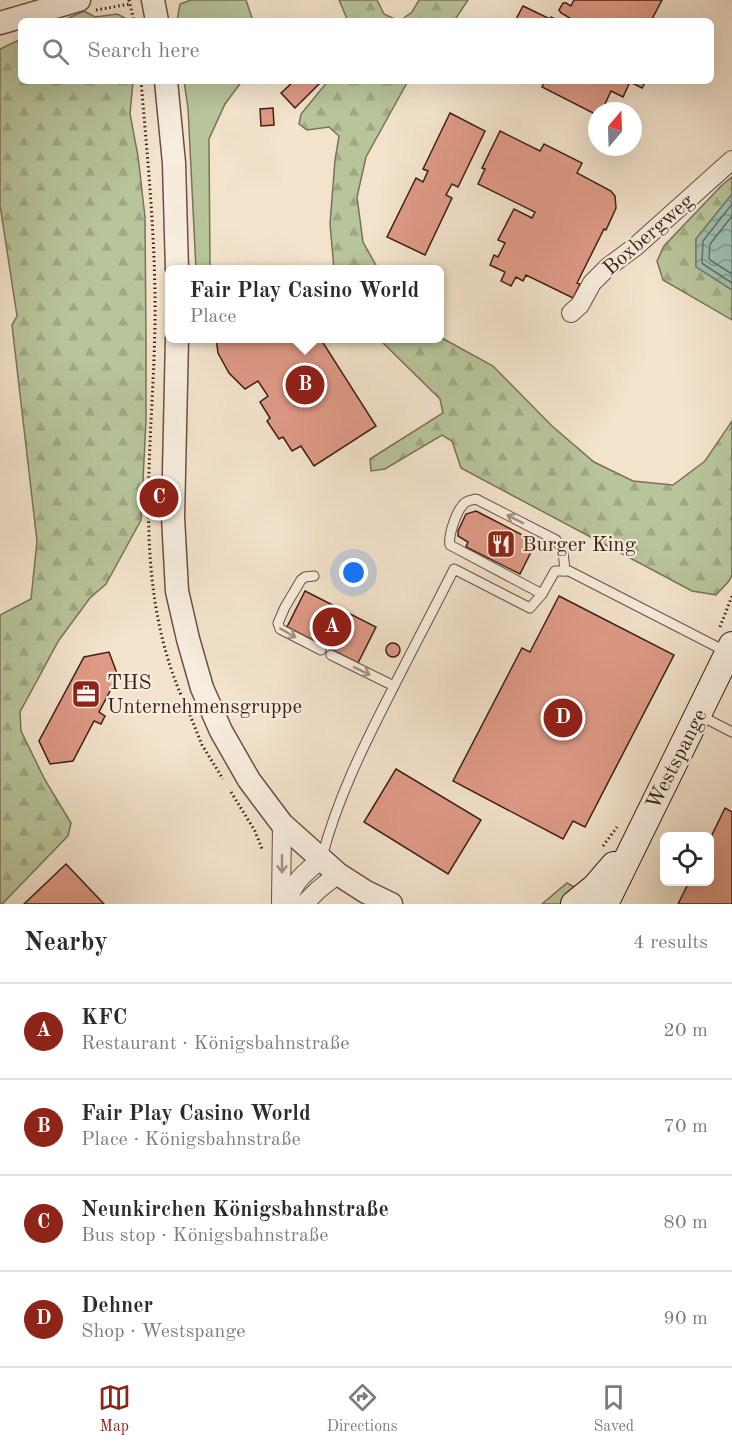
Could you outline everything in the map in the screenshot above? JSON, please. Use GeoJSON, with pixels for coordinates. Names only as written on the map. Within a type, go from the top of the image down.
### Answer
{"type":"FeatureCollection","features":[{"type":"Feature","properties":{"kind":"main road","name":"Westspange"},"geometry":{"type":"LineString","coordinates":[[605,904],[730,649]]}},
{"type":"Feature","properties":{"kind":"main road"},"geometry":{"type":"LineString","coordinates":[[574,904],[595,887],[636,840]]}},
{"type":"Feature","properties":{"kind":"street"},"geometry":{"type":"LineString","coordinates":[[153,0],[156,18]]}},
{"type":"Feature","properties":{"kind":"street"},"geometry":{"type":"LineString","coordinates":[[21,18],[85,3]]}},
{"type":"Feature","properties":{"kind":"street"},"geometry":{"type":"LineString","coordinates":[[0,23],[18,19]]}},
{"type":"Feature","properties":{"kind":"street"},"geometry":{"type":"LineString","coordinates":[[166,84],[174,163],[177,265]]}},
{"type":"Feature","properties":{"kind":"street","name":"Boxbergweg"},"geometry":{"type":"LineString","coordinates":[[571,313],[580,305],[592,284],[608,267],[635,247],[732,160]]}},
{"type":"Feature","properties":{"kind":"street"},"geometry":{"type":"LineString","coordinates":[[177,343],[173,517],[177,591],[202,688],[221,731],[249,780],[282,824],[330,867],[366,892],[391,904]]}},
{"type":"Feature","properties":{"kind":"street"},"geometry":{"type":"LineString","coordinates":[[282,824],[283,904]]}},
{"type":"Feature","properties":{"kind":"street"},"geometry":{"type":"LineString","coordinates":[[283,904],[292,886],[303,874],[330,867]]}},
{"type":"Feature","properties":{"kind":"street"},"geometry":{"type":"LineString","coordinates":[[304,904],[318,890],[330,867]]}},
{"type":"Feature","properties":{"kind":"lane"},"geometry":{"type":"LineString","coordinates":[[542,594],[450,545],[449,539],[457,514],[465,502],[476,499],[556,540],[563,551],[565,571]]}},
{"type":"Feature","properties":{"kind":"lane"},"geometry":{"type":"LineString","coordinates":[[330,867],[329,829],[348,779],[454,569],[530,608],[542,594],[555,571],[569,571],[730,649]]}},
{"type":"Feature","properties":{"kind":"lane"},"geometry":{"type":"LineString","coordinates":[[314,576],[301,579],[278,622],[280,629],[321,650]]}},
{"type":"Feature","properties":{"kind":"lane"},"geometry":{"type":"LineString","coordinates":[[331,655],[394,686]]}},
{"type":"Feature","properties":{"kind":"lane"},"geometry":{"type":"LineString","coordinates":[[699,715],[732,732]]}},
{"type":"Feature","properties":{"kind":"path"},"geometry":{"type":"LineString","coordinates":[[85,3],[93,10],[129,2],[133,18]]}},
{"type":"Feature","properties":{"kind":"green space"},"geometry":{"type":"Polygon","coordinates":[[[191,0],[246,0],[252,18],[178,18],[180,4],[191,0]]]}},
{"type":"Feature","properties":{"kind":"green space"},"geometry":{"type":"Polygon","coordinates":[[[339,0],[377,0],[384,14],[393,18],[347,18],[339,0]]]}},
{"type":"Feature","properties":{"kind":"green space"},"geometry":{"type":"Polygon","coordinates":[[[419,0],[468,0],[456,18],[404,18],[412,12],[419,0]]]}},
{"type":"Feature","properties":{"kind":"green space"},"geometry":{"type":"Polygon","coordinates":[[[84,11],[95,17],[117,14],[125,18],[69,18],[84,11]]]}},
{"type":"Feature","properties":{"kind":"green space"},"geometry":{"type":"Polygon","coordinates":[[[18,40],[18,84],[133,84],[130,114],[138,156],[145,217],[146,420],[141,520],[106,584],[90,598],[59,640],[20,712],[21,731],[45,780],[71,823],[68,836],[2,904],[0,904],[0,615],[31,599],[37,541],[12,325],[17,316],[0,205],[0,49],[18,40]]]}},
{"type":"Feature","properties":{"kind":"green space"},"geometry":{"type":"Polygon","coordinates":[[[184,84],[240,84],[225,104],[209,139],[210,265],[196,265],[188,108],[184,84]]]}},
{"type":"Feature","properties":{"kind":"green space"},"geometry":{"type":"Polygon","coordinates":[[[326,84],[406,84],[366,157],[357,197],[363,242],[376,265],[334,265],[330,224],[339,136],[329,127],[307,130],[299,124],[301,114],[326,84]]]}},
{"type":"Feature","properties":{"kind":"green space"},"geometry":{"type":"Polygon","coordinates":[[[732,177],[732,194],[696,239],[696,266],[732,290],[732,320],[663,280],[657,261],[664,246],[732,177]]]}},
{"type":"Feature","properties":{"kind":"green space"},"geometry":{"type":"Polygon","coordinates":[[[444,339],[493,366],[552,426],[594,462],[633,481],[673,485],[705,461],[732,421],[732,575],[729,581],[716,595],[692,591],[461,468],[452,441],[442,435],[385,469],[371,471],[370,459],[443,413],[440,399],[383,343],[444,343],[444,339]]]}},
{"type":"Feature","properties":{"kind":"green space"},"geometry":{"type":"Polygon","coordinates":[[[567,883],[605,904],[542,904],[567,883]]]}},
{"type":"Feature","properties":{"kind":"water"},"geometry":{"type":"Polygon","coordinates":[[[732,194],[732,290],[696,267],[696,239],[732,194]]]}},
{"type":"Feature","properties":{"kind":"building"},"geometry":{"type":"Polygon","coordinates":[[[574,0],[662,0],[653,18],[570,18],[559,10],[563,3],[571,6],[574,0]]]}},
{"type":"Feature","properties":{"kind":"building"},"geometry":{"type":"Polygon","coordinates":[[[523,6],[548,18],[517,18],[523,6]]]}},
{"type":"Feature","properties":{"kind":"building"},"geometry":{"type":"Polygon","coordinates":[[[291,84],[319,84],[295,108],[281,93],[291,84]]]}},
{"type":"Feature","properties":{"kind":"building"},"geometry":{"type":"Polygon","coordinates":[[[544,84],[629,84],[623,97],[611,91],[606,102],[588,102],[588,110],[542,87],[544,84]]]}},
{"type":"Feature","properties":{"kind":"building"},"geometry":{"type":"Polygon","coordinates":[[[273,108],[274,125],[261,126],[260,109],[273,108]]]}},
{"type":"Feature","properties":{"kind":"building"},"geometry":{"type":"Polygon","coordinates":[[[450,113],[485,131],[458,187],[452,184],[446,195],[452,198],[425,255],[387,237],[416,178],[423,182],[428,171],[423,169],[450,113]]]}},
{"type":"Feature","properties":{"kind":"building"},"geometry":{"type":"Polygon","coordinates":[[[500,131],[540,151],[544,144],[582,163],[577,173],[611,191],[615,196],[616,208],[577,283],[580,284],[573,298],[526,275],[523,281],[516,277],[511,286],[501,281],[505,272],[490,265],[494,255],[498,257],[505,243],[498,240],[514,209],[532,218],[535,212],[478,184],[485,169],[482,168],[500,131]]]}},
{"type":"Feature","properties":{"kind":"building"},"geometry":{"type":"Polygon","coordinates":[[[217,343],[323,343],[376,426],[314,466],[301,446],[292,451],[283,437],[279,439],[267,421],[270,418],[260,402],[268,396],[258,381],[245,389],[229,373],[218,353],[217,343]]]}},
{"type":"Feature","properties":{"kind":"building","name":"Burger King"},"geometry":{"type":"Polygon","coordinates":[[[476,511],[536,542],[520,574],[466,547],[468,542],[458,536],[466,514],[476,511]]]}},
{"type":"Feature","properties":{"kind":"building"},"geometry":{"type":"Polygon","coordinates":[[[305,591],[376,627],[358,663],[287,627],[305,591]]]}},
{"type":"Feature","properties":{"kind":"building"},"geometry":{"type":"Polygon","coordinates":[[[559,596],[674,655],[585,827],[573,821],[563,839],[453,781],[522,648],[530,652],[559,596]]]}},
{"type":"Feature","properties":{"kind":"building"},"geometry":{"type":"Polygon","coordinates":[[[393,643],[398,645],[400,650],[398,655],[393,657],[388,655],[386,650],[388,645],[393,643]]]}},
{"type":"Feature","properties":{"kind":"building","name":"THS Unternehmensgruppe"},"geometry":{"type":"Polygon","coordinates":[[[109,652],[118,676],[99,712],[105,716],[101,724],[94,721],[73,761],[50,764],[39,741],[84,657],[109,652]]]}},
{"type":"Feature","properties":{"kind":"building"},"geometry":{"type":"Polygon","coordinates":[[[396,769],[481,820],[448,874],[364,822],[396,769]]]}},
{"type":"Feature","properties":{"kind":"building"},"geometry":{"type":"Polygon","coordinates":[[[725,808],[732,812],[732,904],[678,904],[687,886],[714,886],[713,832],[725,808]]]}},
{"type":"Feature","properties":{"kind":"building"},"geometry":{"type":"Polygon","coordinates":[[[66,864],[104,904],[24,904],[66,864]]]}},
{"type":"Feature","properties":{"kind":"place","name":"Fair Play Casino World"},"geometry":{"type":"Point","coordinates":[305,385]}},
{"type":"Feature","properties":{"kind":"place","name":"Neunkirchen Königsbahnstraße"},"geometry":{"type":"Point","coordinates":[159,498]}},
{"type":"Feature","properties":{"kind":"place","name":"Burger King"},"geometry":{"type":"Point","coordinates":[501,544]}},
{"type":"Feature","properties":{"kind":"place","name":"KFC"},"geometry":{"type":"Point","coordinates":[332,627]}},
{"type":"Feature","properties":{"kind":"place","name":"THS Unternehmensgruppe"},"geometry":{"type":"Point","coordinates":[86,694]}},
{"type":"Feature","properties":{"kind":"place","name":"Dehner"},"geometry":{"type":"Point","coordinates":[563,718]}}]}
